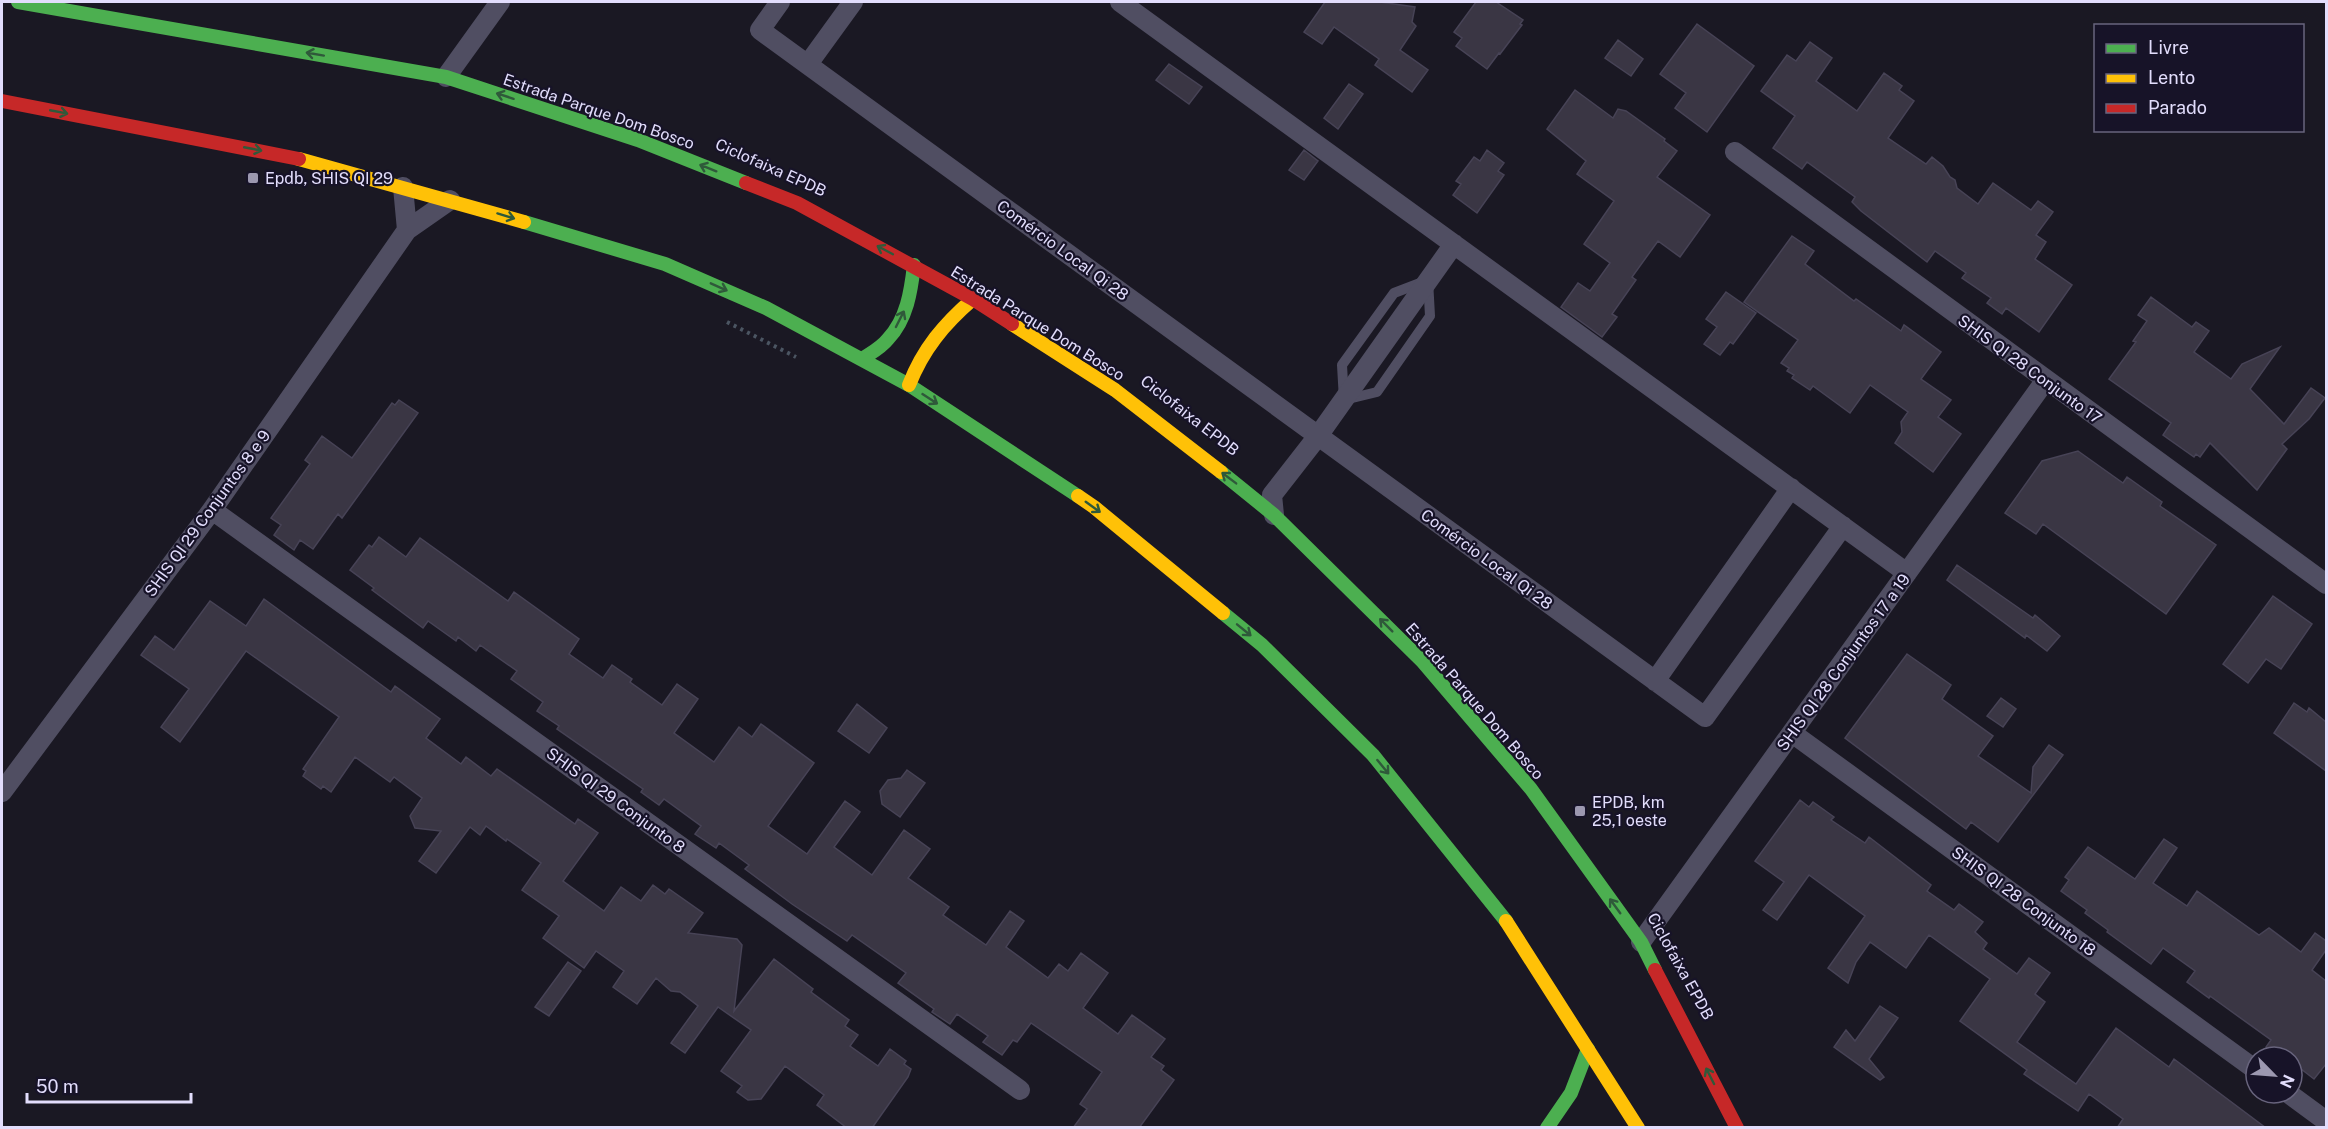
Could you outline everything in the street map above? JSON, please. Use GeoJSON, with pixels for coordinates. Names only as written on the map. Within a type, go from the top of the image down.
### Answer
{"type":"FeatureCollection","features":[{"type":"Feature","properties":{"kind":"main road","name":"Estrada Parque Dom Bosco"},"geometry":{"type":"LineString","coordinates":[[18,2],[446,76],[638,140],[797,203],[973,299],[1115,390],[1267,503],[1422,661],[1531,789],[1641,942],[1737,1128]]}},
{"type":"Feature","properties":{"kind":"main road"},"geometry":{"type":"LineString","coordinates":[[2,101],[286,156],[450,200],[665,264],[765,308],[909,385],[1094,507],[1262,645],[1373,755],[1500,912],[1588,1049],[1600,1085],[1638,1128]]}},
{"type":"Feature","properties":{"kind":"main road"},"geometry":{"type":"LineString","coordinates":[[862,359],[888,340],[900,321],[910,297],[914,265]]}},
{"type":"Feature","properties":{"kind":"main road"},"geometry":{"type":"LineString","coordinates":[[909,385],[920,357],[938,332],[950,318],[973,299]]}},
{"type":"Feature","properties":{"kind":"main road"},"geometry":{"type":"LineString","coordinates":[[1546,1128],[1571,1093],[1588,1049]]}},
{"type":"Feature","properties":{"kind":"main road"},"geometry":{"type":"LineString","coordinates":[[1571,1093],[1600,1085]]}},
{"type":"Feature","properties":{"kind":"street"},"geometry":{"type":"LineString","coordinates":[[446,76],[500,2]]}},
{"type":"Feature","properties":{"kind":"street","name":"Comércio Local Qi 28"},"geometry":{"type":"LineString","coordinates":[[780,2],[760,30],[1705,717],[1843,526]]}},
{"type":"Feature","properties":{"kind":"street"},"geometry":{"type":"LineString","coordinates":[[808,64],[853,2]]}},
{"type":"Feature","properties":{"kind":"street"},"geometry":{"type":"LineString","coordinates":[[1120,2],[1907,573]]}},
{"type":"Feature","properties":{"kind":"street","name":"SHIS QI 28 Conjunto 17"},"geometry":{"type":"LineString","coordinates":[[1735,152],[2045,381],[2326,584]]}},
{"type":"Feature","properties":{"kind":"street"},"geometry":{"type":"LineString","coordinates":[[403,187],[407,230]]}},
{"type":"Feature","properties":{"kind":"street","name":"SHIS QI 29 Conjuntos 8 e 9"},"geometry":{"type":"LineString","coordinates":[[2,792],[212,510],[407,230],[450,200]]}},
{"type":"Feature","properties":{"kind":"street"},"geometry":{"type":"LineString","coordinates":[[1267,503],[1344,400],[1454,244]]}},
{"type":"Feature","properties":{"kind":"street","name":"SHIS QI 28 Conjuntos 17 a 19"},"geometry":{"type":"LineString","coordinates":[[1641,942],[2045,381]]}},
{"type":"Feature","properties":{"kind":"street"},"geometry":{"type":"LineString","coordinates":[[1656,681],[1791,488]]}},
{"type":"Feature","properties":{"kind":"street","name":"SHIS QI 29 Conjunto 8"},"geometry":{"type":"LineString","coordinates":[[212,510],[1020,1090]]}},
{"type":"Feature","properties":{"kind":"street","name":"SHIS QI 28 Conjunto 18"},"geometry":{"type":"LineString","coordinates":[[1792,733],[2244,1061]]}},
{"type":"Feature","properties":{"kind":"street"},"geometry":{"type":"LineString","coordinates":[[2304,1105],[2326,1121]]}},
{"type":"Feature","properties":{"kind":"path"},"geometry":{"type":"LineString","coordinates":[[723,320],[806,362]]}},
{"type":"Feature","properties":{"kind":"building"},"geometry":{"type":"Polygon","coordinates":[[[1325,2],[1380,2],[1415,7],[1412,22],[1416,26],[1400,50],[1428,70],[1412,92],[1375,65],[1379,59],[1334,27],[1322,44],[1304,32],[1325,2]]]}},
{"type":"Feature","properties":{"kind":"building"},"geometry":{"type":"Polygon","coordinates":[[[1476,2],[1496,2],[1523,20],[1520,24],[1522,25],[1487,69],[1456,46],[1462,38],[1454,32],[1476,2]]]}},
{"type":"Feature","properties":{"kind":"building"},"geometry":{"type":"Polygon","coordinates":[[[1697,24],[1754,66],[1707,132],[1675,108],[1686,93],[1660,74],[1697,24]]]}},
{"type":"Feature","properties":{"kind":"building"},"geometry":{"type":"Polygon","coordinates":[[[1618,40],[1643,59],[1631,76],[1605,58],[1618,40]]]}},
{"type":"Feature","properties":{"kind":"building"},"geometry":{"type":"Polygon","coordinates":[[[1810,42],[1832,58],[1816,81],[1857,111],[1884,73],[1902,86],[1899,90],[1914,101],[1888,138],[1926,164],[1932,157],[1955,180],[1957,188],[1978,204],[1993,183],[2031,210],[2038,201],[2053,212],[2036,235],[2046,242],[2035,259],[2072,285],[2039,332],[2006,308],[2002,314],[1987,303],[1991,298],[1962,278],[1966,273],[1935,251],[1927,262],[1861,211],[1852,202],[1855,197],[1807,162],[1802,169],[1773,148],[1795,116],[1761,91],[1787,55],[1796,61],[1810,42]]]}},
{"type":"Feature","properties":{"kind":"building"},"geometry":{"type":"Polygon","coordinates":[[[1169,64],[1202,87],[1189,104],[1156,80],[1169,64]]]}},
{"type":"Feature","properties":{"kind":"building"},"geometry":{"type":"Polygon","coordinates":[[[1349,84],[1363,94],[1338,129],[1324,118],[1349,84]]]}},
{"type":"Feature","properties":{"kind":"building"},"geometry":{"type":"Polygon","coordinates":[[[1575,90],[1613,118],[1618,109],[1626,111],[1665,139],[1664,141],[1677,151],[1657,177],[1710,215],[1680,257],[1658,241],[1632,277],[1636,280],[1612,314],[1617,317],[1602,337],[1561,307],[1578,283],[1590,291],[1610,263],[1584,244],[1614,201],[1577,174],[1586,161],[1547,129],[1575,90]]]}},
{"type":"Feature","properties":{"kind":"building"},"geometry":{"type":"Polygon","coordinates":[[[1304,150],[1318,161],[1304,180],[1289,170],[1304,150]]]}},
{"type":"Feature","properties":{"kind":"building"},"geometry":{"type":"Polygon","coordinates":[[[1487,150],[1504,163],[1498,171],[1504,175],[1477,213],[1453,195],[1461,184],[1456,181],[1474,157],[1480,161],[1487,150]]]}},
{"type":"Feature","properties":{"kind":"building"},"geometry":{"type":"Polygon","coordinates":[[[1792,236],[1814,251],[1805,264],[1854,301],[1856,299],[1901,331],[1904,325],[1941,352],[1921,379],[1951,400],[1938,417],[1961,434],[1933,472],[1895,443],[1902,432],[1901,422],[1908,412],[1870,385],[1850,413],[1813,386],[1810,390],[1792,378],[1794,375],[1787,371],[1789,368],[1781,363],[1798,340],[1744,302],[1792,236]]]}},
{"type":"Feature","properties":{"kind":"building"},"geometry":{"type":"Polygon","coordinates":[[[1726,292],[1756,313],[1733,344],[1730,342],[1720,355],[1704,344],[1717,327],[1706,319],[1726,292]]]}},
{"type":"Feature","properties":{"kind":"building"},"geometry":{"type":"Polygon","coordinates":[[[2151,297],[2192,327],[2196,322],[2209,331],[2194,352],[2231,379],[2242,364],[2280,347],[2250,389],[2284,424],[2311,388],[2325,398],[2309,419],[2282,444],[2287,449],[2257,490],[2210,443],[2200,457],[2196,454],[2194,457],[2163,435],[2171,423],[2109,379],[2136,342],[2133,341],[2147,321],[2138,315],[2151,297]]]}},
{"type":"Feature","properties":{"kind":"building"},"geometry":{"type":"Polygon","coordinates":[[[399,400],[418,413],[342,518],[338,514],[313,549],[300,540],[294,550],[274,535],[281,525],[271,518],[310,464],[305,460],[322,436],[352,458],[392,403],[395,405],[399,400]]]}},
{"type":"Feature","properties":{"kind":"building"},"geometry":{"type":"Polygon","coordinates":[[[2078,451],[2123,483],[2127,477],[2162,502],[2160,506],[2216,545],[2166,614],[2043,524],[2036,534],[2005,513],[2042,461],[2078,451]]]}},
{"type":"Feature","properties":{"kind":"building"},"geometry":{"type":"Polygon","coordinates":[[[379,537],[406,557],[420,538],[508,601],[514,592],[579,639],[569,654],[603,678],[612,665],[632,679],[630,682],[662,705],[677,684],[698,699],[674,733],[714,762],[739,727],[752,737],[761,724],[814,763],[768,826],[807,854],[845,801],[860,812],[834,847],[872,875],[904,830],[930,849],[908,878],[949,907],[943,915],[986,945],[1010,911],[1024,921],[1006,947],[1048,978],[1059,964],[1068,971],[1081,953],[1108,973],[1083,1008],[1118,1034],[1132,1015],[1165,1039],[1151,1057],[1164,1066],[1161,1070],[1174,1080],[1139,1128],[1073,1128],[1087,1109],[1080,1104],[1102,1072],[1031,1023],[1017,1042],[1013,1040],[1002,1055],[983,1042],[988,1036],[957,1014],[950,1024],[932,1012],[934,1009],[898,983],[906,973],[852,935],[847,941],[792,904],[745,869],[749,865],[719,843],[716,848],[695,834],[701,826],[664,799],[659,805],[641,792],[643,789],[557,729],[559,726],[537,711],[543,702],[511,679],[517,671],[480,645],[476,651],[458,637],[456,641],[428,621],[423,628],[372,590],[374,588],[350,570],[369,545],[372,547],[379,537]]]}},
{"type":"Feature","properties":{"kind":"building"},"geometry":{"type":"Polygon","coordinates":[[[1957,565],[2033,618],[2035,615],[2060,636],[2047,651],[2026,635],[2025,638],[1947,580],[1957,565]]]}},
{"type":"Feature","properties":{"kind":"building"},"geometry":{"type":"Polygon","coordinates":[[[2273,596],[2312,624],[2281,669],[2266,659],[2248,683],[2223,664],[2273,596]]]}},
{"type":"Feature","properties":{"kind":"building"},"geometry":{"type":"Polygon","coordinates":[[[264,599],[391,692],[395,686],[440,719],[426,738],[461,764],[466,757],[491,776],[497,769],[575,824],[578,819],[598,833],[563,881],[604,911],[621,887],[641,901],[653,885],[665,894],[669,889],[703,913],[688,933],[737,939],[742,945],[734,1011],[774,959],[813,989],[811,992],[849,1020],[845,1026],[858,1035],[850,1046],[878,1066],[890,1049],[906,1061],[904,1064],[911,1069],[908,1077],[872,1128],[847,1128],[817,1105],[824,1095],[785,1066],[761,1099],[748,1100],[737,1092],[742,1086],[721,1071],[751,1030],[718,1007],[685,1053],[671,1043],[698,1006],[680,992],[671,991],[656,978],[637,1004],[613,987],[624,971],[596,951],[584,968],[543,938],[559,916],[522,890],[541,863],[486,826],[480,835],[470,827],[436,873],[419,861],[441,831],[415,828],[410,816],[422,798],[394,777],[390,782],[355,757],[331,792],[323,786],[321,789],[303,776],[306,771],[303,769],[339,717],[246,651],[180,742],[161,727],[189,689],[141,655],[155,636],[174,650],[210,601],[246,626],[264,599]]]}},
{"type":"Feature","properties":{"kind":"building"},"geometry":{"type":"Polygon","coordinates":[[[1907,654],[1951,685],[1942,699],[1993,736],[1978,756],[2031,793],[2033,767],[2049,745],[2063,755],[1998,842],[1971,822],[1966,829],[1845,738],[1907,654]]]}},
{"type":"Feature","properties":{"kind":"building"},"geometry":{"type":"Polygon","coordinates":[[[2001,698],[2016,709],[2003,727],[1987,716],[2001,698]]]}},
{"type":"Feature","properties":{"kind":"building"},"geometry":{"type":"Polygon","coordinates":[[[2294,703],[2307,712],[2309,708],[2326,722],[2326,771],[2274,733],[2294,703]]]}},
{"type":"Feature","properties":{"kind":"building"},"geometry":{"type":"Polygon","coordinates":[[[857,704],[887,728],[869,753],[838,731],[857,704]]]}},
{"type":"Feature","properties":{"kind":"building"},"geometry":{"type":"Polygon","coordinates":[[[907,770],[925,783],[900,817],[882,804],[880,791],[888,780],[901,778],[907,770]]]}},
{"type":"Feature","properties":{"kind":"building"},"geometry":{"type":"Polygon","coordinates":[[[1800,800],[1809,807],[1813,802],[1834,817],[1831,820],[1865,843],[1869,837],[1931,885],[1927,891],[1954,910],[1959,904],[1983,922],[1975,932],[1987,943],[1983,949],[2017,974],[2029,958],[2050,973],[2035,994],[2045,1002],[2017,1042],[2076,1084],[2116,1028],[2169,1067],[2174,1059],[2266,1128],[2117,1128],[2123,1119],[2089,1094],[2078,1111],[2024,1074],[2027,1070],[1960,1021],[1990,979],[1929,935],[1906,968],[1870,942],[1856,962],[1848,983],[1828,968],[1865,916],[1809,875],[1777,920],[1763,910],[1784,882],[1755,861],[1800,800]]]}},
{"type":"Feature","properties":{"kind":"building"},"geometry":{"type":"Polygon","coordinates":[[[2164,839],[2177,848],[2153,883],[2187,906],[2197,891],[2259,935],[2269,928],[2301,952],[2315,933],[2326,941],[2326,950],[2312,970],[2326,981],[2326,1064],[2314,1079],[2304,1071],[2304,1045],[2267,1045],[2271,1040],[2187,982],[2195,971],[2163,948],[2151,964],[2107,932],[2108,930],[2085,913],[2087,910],[2061,891],[2069,880],[2065,877],[2088,847],[2135,879],[2164,839]]]}},
{"type":"Feature","properties":{"kind":"building"},"geometry":{"type":"Polygon","coordinates":[[[568,962],[581,971],[549,1016],[535,1007],[568,962]]]}},
{"type":"Feature","properties":{"kind":"building"},"geometry":{"type":"Polygon","coordinates":[[[1880,1006],[1898,1018],[1869,1059],[1884,1077],[1880,1080],[1834,1047],[1846,1030],[1855,1041],[1880,1006]]]}},
{"type":"Feature","properties":{"kind":"traffic: fast"},"geometry":{"type":"LineString","coordinates":[[18,2],[446,77],[638,140],[746,183]]}},
{"type":"Feature","properties":{"kind":"traffic: fast"},"geometry":{"type":"LineString","coordinates":[[524,222],[665,264],[766,308],[909,385],[1078,496]]}},
{"type":"Feature","properties":{"kind":"traffic: fast"},"geometry":{"type":"LineString","coordinates":[[862,359],[885,342],[900,323],[909,295],[914,265]]}},
{"type":"Feature","properties":{"kind":"traffic: fast"},"geometry":{"type":"LineString","coordinates":[[1221,472],[1274,515],[1422,661],[1531,789],[1641,942],[1655,970]]}},
{"type":"Feature","properties":{"kind":"traffic: fast"},"geometry":{"type":"LineString","coordinates":[[1223,613],[1262,645],[1373,755],[1506,921]]}},
{"type":"Feature","properties":{"kind":"traffic: fast"},"geometry":{"type":"LineString","coordinates":[[1547,1128],[1571,1093],[1588,1049]]}},
{"type":"Feature","properties":{"kind":"traffic: slow"},"geometry":{"type":"LineString","coordinates":[[299,159],[524,222]]}},
{"type":"Feature","properties":{"kind":"traffic: slow"},"geometry":{"type":"LineString","coordinates":[[909,385],[935,338],[973,299]]}},
{"type":"Feature","properties":{"kind":"traffic: slow"},"geometry":{"type":"LineString","coordinates":[[1012,324],[1115,390],[1221,472]]}},
{"type":"Feature","properties":{"kind":"traffic: slow"},"geometry":{"type":"LineString","coordinates":[[1078,496],[1223,613]]}},
{"type":"Feature","properties":{"kind":"traffic: slow"},"geometry":{"type":"LineString","coordinates":[[1506,921],[1638,1128]]}},
{"type":"Feature","properties":{"kind":"traffic: jam"},"geometry":{"type":"LineString","coordinates":[[2,101],[299,159]]}},
{"type":"Feature","properties":{"kind":"traffic: jam"},"geometry":{"type":"LineString","coordinates":[[746,183],[797,203],[973,299],[1012,324]]}},
{"type":"Feature","properties":{"kind":"traffic: jam"},"geometry":{"type":"LineString","coordinates":[[1655,970],[1737,1128]]}},
{"type":"Feature","properties":{"kind":"place","name":"Epdb, SHIS QI 29"},"geometry":{"type":"Point","coordinates":[253,178]}},
{"type":"Feature","properties":{"kind":"place","name":"EPDB, km 25,1 oeste"},"geometry":{"type":"Point","coordinates":[1580,811]}}]}
